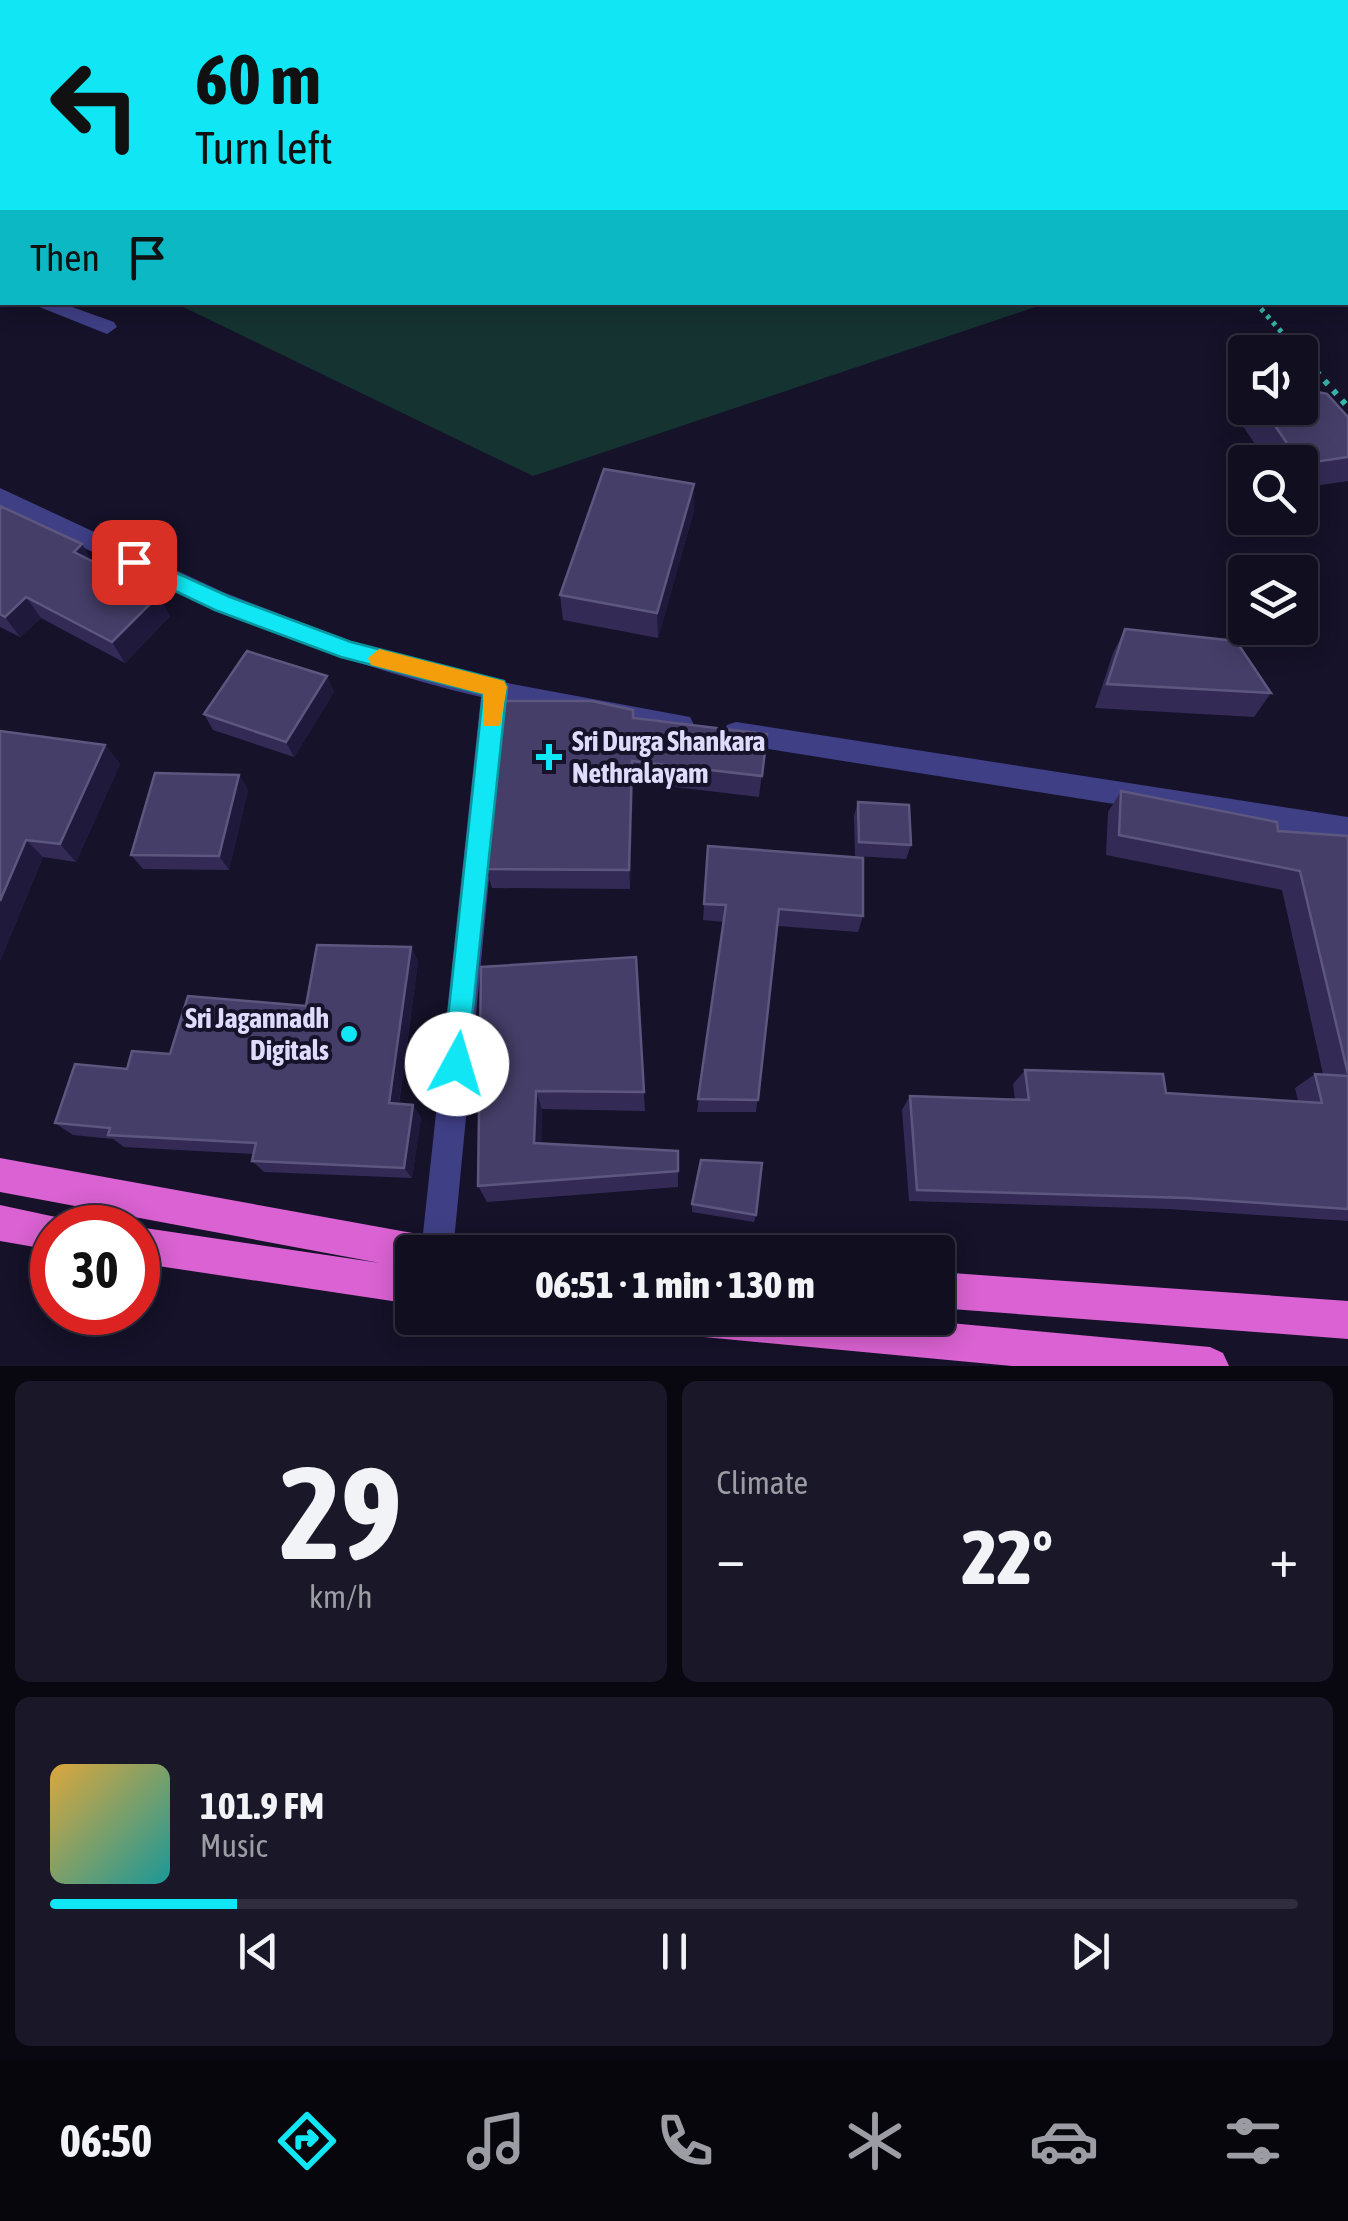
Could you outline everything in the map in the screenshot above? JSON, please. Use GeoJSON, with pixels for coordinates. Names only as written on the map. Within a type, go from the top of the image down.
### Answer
{"type":"FeatureCollection","features":[{"type":"Feature","properties":{"kind":"highway"},"geometry":{"type":"LineString","coordinates":[[0,1175],[395,1248]]}},
{"type":"Feature","properties":{"kind":"highway"},"geometry":{"type":"LineString","coordinates":[[0,1222],[30,1228]]}},
{"type":"Feature","properties":{"kind":"highway"},"geometry":{"type":"LineString","coordinates":[[160,1247],[395,1283]]}},
{"type":"Feature","properties":{"kind":"highway"},"geometry":{"type":"LineString","coordinates":[[955,1291],[1348,1320]]}},
{"type":"Feature","properties":{"kind":"highway"},"geometry":{"type":"LineString","coordinates":[[883,1335],[1210,1366]]}},
{"type":"Feature","properties":{"kind":"street"},"geometry":{"type":"LineString","coordinates":[[46,305],[107,327]]}},
{"type":"Feature","properties":{"kind":"street"},"geometry":{"type":"LineString","coordinates":[[0,496],[222,604],[349,651],[647,720],[1348,829]]}},
{"type":"Feature","properties":{"kind":"street"},"geometry":{"type":"LineString","coordinates":[[439,1235],[496,687]]}},
{"type":"Feature","properties":{"kind":"path"},"geometry":{"type":"LineString","coordinates":[[1258,305],[1348,407]]}},
{"type":"Feature","properties":{"kind":"green space"},"geometry":{"type":"Polygon","coordinates":[[[179,305],[1041,305],[533,476],[179,305]]]}},
{"type":"Feature","properties":{"kind":"building"},"geometry":{"type":"Polygon","coordinates":[[[1318,392],[1327,394],[1348,417],[1348,457],[1318,461],[1318,445],[1288,445],[1275,425],[1318,425],[1318,392]]]}},
{"type":"Feature","properties":{"kind":"building"},"geometry":{"type":"Polygon","coordinates":[[[604,469],[694,484],[657,613],[560,595],[604,469]]]}},
{"type":"Feature","properties":{"kind":"building"},"geometry":{"type":"Polygon","coordinates":[[[0,506],[82,544],[74,552],[159,595],[112,642],[26,597],[5,617],[0,614],[0,506]]]}},
{"type":"Feature","properties":{"kind":"building"},"geometry":{"type":"Polygon","coordinates":[[[1125,629],[1228,640],[1228,645],[1239,645],[1271,693],[1107,684],[1125,629]]]}},
{"type":"Feature","properties":{"kind":"building"},"geometry":{"type":"Polygon","coordinates":[[[247,651],[327,676],[286,742],[204,714],[247,651]]]}},
{"type":"Feature","properties":{"kind":"building"},"geometry":{"type":"Polygon","coordinates":[[[503,701],[592,701],[633,710],[633,718],[767,734],[762,776],[632,761],[629,870],[486,869],[503,701]]]}},
{"type":"Feature","properties":{"kind":"building"},"geometry":{"type":"Polygon","coordinates":[[[0,731],[105,745],[60,844],[26,840],[0,901],[0,731]]]}},
{"type":"Feature","properties":{"kind":"building"},"geometry":{"type":"Polygon","coordinates":[[[155,773],[239,775],[219,856],[131,855],[155,773]]]}},
{"type":"Feature","properties":{"kind":"building"},"geometry":{"type":"Polygon","coordinates":[[[1121,791],[1277,822],[1278,831],[1348,836],[1348,1074],[1300,871],[1119,835],[1121,791]]]}},
{"type":"Feature","properties":{"kind":"building"},"geometry":{"type":"Polygon","coordinates":[[[858,802],[909,805],[911,845],[859,842],[858,802]]]}},
{"type":"Feature","properties":{"kind":"building"},"geometry":{"type":"Polygon","coordinates":[[[708,846],[863,858],[863,916],[779,909],[758,1100],[698,1099],[726,905],[704,904],[708,846]]]}},
{"type":"Feature","properties":{"kind":"building"},"geometry":{"type":"Polygon","coordinates":[[[317,945],[411,947],[389,1103],[413,1105],[404,1168],[252,1161],[256,1143],[108,1135],[110,1128],[55,1123],[75,1064],[127,1069],[132,1051],[170,1054],[188,996],[306,1006],[317,945]]]}},
{"type":"Feature","properties":{"kind":"building"},"geometry":{"type":"Polygon","coordinates":[[[636,957],[644,1092],[536,1091],[534,1143],[678,1151],[678,1171],[478,1186],[481,967],[636,957]]]}},
{"type":"Feature","properties":{"kind":"building"},"geometry":{"type":"Polygon","coordinates":[[[1025,1070],[1163,1074],[1166,1093],[1322,1103],[1315,1074],[1348,1076],[1348,1209],[1187,1198],[917,1190],[910,1096],[1029,1100],[1025,1070]]]}},
{"type":"Feature","properties":{"kind":"building"},"geometry":{"type":"Polygon","coordinates":[[[701,1160],[762,1163],[756,1215],[692,1204],[701,1160]]]}},
{"type":"Feature","properties":{"kind":"slow traffic"},"geometry":{"type":"LineString","coordinates":[[379,658],[496,687],[492,719]]}},
{"type":"Feature","properties":{"kind":"place","name":"Sri Durga Shankara Nethralayam"},"geometry":{"type":"Point","coordinates":[549,757]}},
{"type":"Feature","properties":{"kind":"place","name":"Sri Jagannadh Digitals"},"geometry":{"type":"Point","coordinates":[349,1034]}},
{"type":"Feature","properties":{"kind":"route"},"geometry":{"type":"LineString","coordinates":[[134,562],[222,604],[349,651],[496,687],[457,1064]]}}]}
